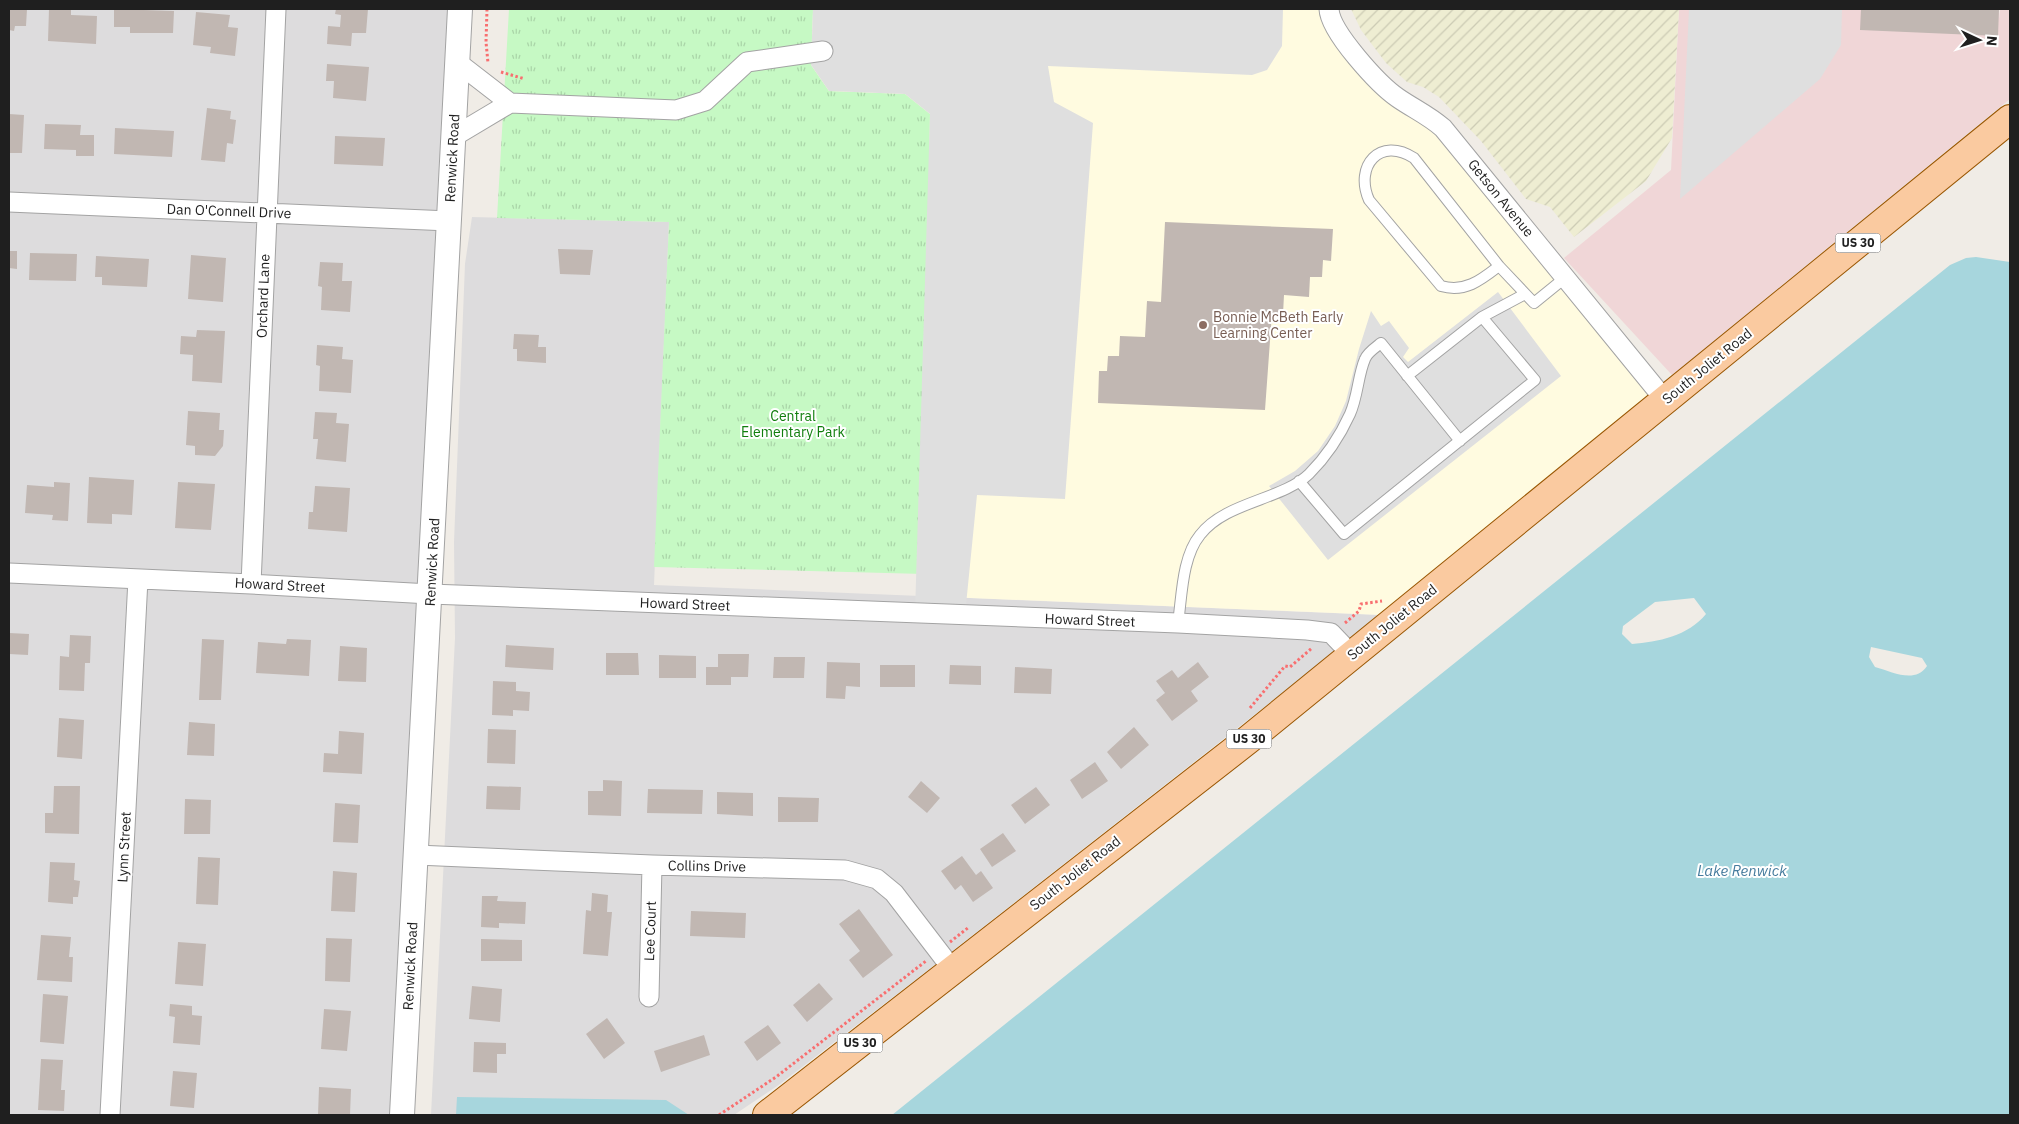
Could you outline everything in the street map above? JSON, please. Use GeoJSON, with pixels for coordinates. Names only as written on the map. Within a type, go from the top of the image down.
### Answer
{"type":"FeatureCollection","features":[{"type":"Feature","properties":{"kind":"main road","name":"South Joliet Road"},"geometry":{"type":"LineString","coordinates":[[767,1115],[1249,739],[2010,119]]}},
{"type":"Feature","properties":{"kind":"street","name":"Orchard Lane"},"geometry":{"type":"LineString","coordinates":[[251,584],[276,9]]}},
{"type":"Feature","properties":{"kind":"street","name":"Renwick Road"},"geometry":{"type":"LineString","coordinates":[[402,1115],[460,9]]}},
{"type":"Feature","properties":{"kind":"street","name":"Getson Avenue"},"geometry":{"type":"LineString","coordinates":[[1329,9],[1329,17],[1340,35],[1377,81],[1399,99],[1425,113],[1443,128],[1665,400]]}},
{"type":"Feature","properties":{"kind":"street"},"geometry":{"type":"LineString","coordinates":[[453,138],[510,103],[676,110],[705,101],[746,62],[823,51]]}},
{"type":"Feature","properties":{"kind":"street"},"geometry":{"type":"LineString","coordinates":[[457,62],[510,103]]}},
{"type":"Feature","properties":{"kind":"street","name":"Dan O'Connell Drive"},"geometry":{"type":"LineString","coordinates":[[9,202],[266,212],[449,222]]}},
{"type":"Feature","properties":{"kind":"street","name":"Howard Street"},"geometry":{"type":"LineString","coordinates":[[9,573],[430,594],[1178,623],[1331,633],[1352,655]]}},
{"type":"Feature","properties":{"kind":"street","name":"Lynn Street"},"geometry":{"type":"LineString","coordinates":[[110,1115],[138,579]]}},
{"type":"Feature","properties":{"kind":"street","name":"Collins Drive"},"geometry":{"type":"LineString","coordinates":[[416,855],[652,865],[845,870],[876,879],[894,893],[914,916],[954,970]]}},
{"type":"Feature","properties":{"kind":"street","name":"Lee Court"},"geometry":{"type":"LineString","coordinates":[[649,997],[652,865]]}},
{"type":"Feature","properties":{"kind":"lane"},"geometry":{"type":"LineString","coordinates":[[1499,266],[1481,280],[1464,288],[1441,286],[1369,200],[1365,190],[1364,176],[1373,158],[1379,153],[1398,150],[1414,158],[1499,266],[1534,304],[1566,277]]}},
{"type":"Feature","properties":{"kind":"lane"},"geometry":{"type":"LineString","coordinates":[[1408,376],[1482,318],[1525,294]]}},
{"type":"Feature","properties":{"kind":"lane"},"geometry":{"type":"LineString","coordinates":[[1299,481],[1344,534],[1535,380],[1482,318]]}},
{"type":"Feature","properties":{"kind":"lane"},"geometry":{"type":"LineString","coordinates":[[1178,623],[1189,555],[1200,535],[1212,524],[1252,501],[1299,481],[1308,475],[1332,446],[1350,413],[1360,383],[1365,357],[1381,343],[1460,441]]}},
{"type":"Feature","properties":{"kind":"path"},"geometry":{"type":"LineString","coordinates":[[487,9],[486,55],[488,64],[507,75],[524,79]]}},
{"type":"Feature","properties":{"kind":"path"},"geometry":{"type":"LineString","coordinates":[[719,1115],[776,1077],[924,962]]}},
{"type":"Feature","properties":{"kind":"shaded area"},"geometry":{"type":"Polygon","coordinates":[[[9,9],[452,9],[391,1115],[9,1115],[9,9]]]}},
{"type":"Feature","properties":{"kind":"shaded area"},"geometry":{"type":"Polygon","coordinates":[[[813,9],[1326,9],[1327,31],[1370,86],[1428,126],[1650,397],[1382,615],[924,596],[811,65],[813,9]]]}},
{"type":"Feature","properties":{"kind":"shaded area"},"geometry":{"type":"Polygon","coordinates":[[[813,9],[1283,9],[1282,46],[1267,70],[1252,75],[1048,66],[1054,102],[1093,123],[1065,499],[977,495],[965,615],[915,613],[930,114],[905,94],[829,91],[811,65],[813,9]]]}},
{"type":"Feature","properties":{"kind":"shaded area"},"geometry":{"type":"Polygon","coordinates":[[[1679,9],[1999,9],[1999,19],[2000,9],[2010,9],[2010,99],[1672,375],[1564,258],[1671,170],[1679,9]]]}},
{"type":"Feature","properties":{"kind":"shaded area"},"geometry":{"type":"Polygon","coordinates":[[[1689,9],[1842,9],[1841,45],[1820,79],[1680,199],[1689,9]]]}},
{"type":"Feature","properties":{"kind":"shaded area"},"geometry":{"type":"Polygon","coordinates":[[[472,217],[669,222],[654,585],[1382,615],[914,981],[780,1084],[734,1115],[431,1115],[455,638],[454,542],[465,264],[472,217]]]}},
{"type":"Feature","properties":{"kind":"shaded area"},"geometry":{"type":"Polygon","coordinates":[[[1498,292],[1561,376],[1328,560],[1269,486],[1295,471],[1318,451],[1335,426],[1346,401],[1371,311],[1381,326],[1389,321],[1409,348],[1403,357],[1408,362],[1498,292]]]}},
{"type":"Feature","properties":{"kind":"green space","name":"Central Elementary Park"},"geometry":{"type":"Polygon","coordinates":[[[509,9],[813,9],[811,65],[829,91],[905,94],[930,114],[924,574],[654,567],[669,222],[497,218],[509,9]]]}},
{"type":"Feature","properties":{"kind":"green space"},"geometry":{"type":"Polygon","coordinates":[[[1351,9],[1679,9],[1672,138],[1646,181],[1574,237],[1550,207],[1526,199],[1481,141],[1439,97],[1423,87],[1407,82],[1386,63],[1361,30],[1351,9]]]}},
{"type":"Feature","properties":{"kind":"water","name":"Lake Renwick"},"geometry":{"type":"Polygon","coordinates":[[[1976,257],[2010,262],[2010,1115],[892,1115],[1950,265],[1966,258],[1976,257]],[[1694,598],[1655,602],[1623,626],[1622,634],[1632,644],[1652,642],[1682,633],[1699,622],[1706,614],[1694,598]],[[1871,647],[1869,657],[1875,667],[1896,674],[1910,676],[1922,671],[1927,666],[1922,658],[1871,647]]]}},
{"type":"Feature","properties":{"kind":"water"},"geometry":{"type":"Polygon","coordinates":[[[457,1097],[666,1100],[689,1115],[456,1115],[457,1097]]]}},
{"type":"Feature","properties":{"kind":"building"},"geometry":{"type":"Polygon","coordinates":[[[9,9],[27,9],[26,26],[15,26],[14,31],[9,30],[9,9]]]}},
{"type":"Feature","properties":{"kind":"building"},"geometry":{"type":"Polygon","coordinates":[[[49,9],[71,9],[71,15],[97,16],[96,44],[48,41],[49,9]]]}},
{"type":"Feature","properties":{"kind":"building"},"geometry":{"type":"Polygon","coordinates":[[[114,9],[174,11],[173,33],[130,33],[130,27],[114,27],[114,9]]]}},
{"type":"Feature","properties":{"kind":"building"},"geometry":{"type":"Polygon","coordinates":[[[336,9],[368,9],[366,33],[352,33],[351,46],[327,44],[328,26],[340,27],[341,15],[335,14],[336,9]]]}},
{"type":"Feature","properties":{"kind":"building"},"geometry":{"type":"Polygon","coordinates":[[[1861,9],[1999,9],[1998,36],[1860,30],[1861,9]]]}},
{"type":"Feature","properties":{"kind":"building"},"geometry":{"type":"Polygon","coordinates":[[[196,12],[230,15],[228,27],[238,28],[235,56],[210,53],[211,47],[193,45],[196,12]]]}},
{"type":"Feature","properties":{"kind":"building"},"geometry":{"type":"Polygon","coordinates":[[[327,64],[369,67],[366,101],[333,98],[334,81],[326,81],[327,64]]]}},
{"type":"Feature","properties":{"kind":"building"},"geometry":{"type":"Polygon","coordinates":[[[207,108],[231,111],[230,119],[236,120],[233,144],[227,143],[225,162],[201,160],[207,108]]]}},
{"type":"Feature","properties":{"kind":"building"},"geometry":{"type":"Polygon","coordinates":[[[9,114],[24,115],[22,153],[9,153],[9,114]]]}},
{"type":"Feature","properties":{"kind":"building"},"geometry":{"type":"Polygon","coordinates":[[[45,124],[81,125],[80,135],[94,135],[94,156],[76,156],[76,150],[44,149],[45,124]]]}},
{"type":"Feature","properties":{"kind":"building"},"geometry":{"type":"Polygon","coordinates":[[[115,128],[174,131],[172,157],[114,154],[115,128]]]}},
{"type":"Feature","properties":{"kind":"building"},"geometry":{"type":"Polygon","coordinates":[[[335,136],[385,138],[383,166],[334,164],[335,136]]]}},
{"type":"Feature","properties":{"kind":"building","name":"Bonnie McBeth Early Learning Center"},"geometry":{"type":"Polygon","coordinates":[[[1165,222],[1333,229],[1331,261],[1323,260],[1322,277],[1310,277],[1309,297],[1284,295],[1283,314],[1272,313],[1265,410],[1098,403],[1099,371],[1107,371],[1108,356],[1119,356],[1120,336],[1145,337],[1147,301],[1161,302],[1165,222]]]}},
{"type":"Feature","properties":{"kind":"building"},"geometry":{"type":"Polygon","coordinates":[[[558,249],[593,250],[590,275],[560,274],[558,249]]]}},
{"type":"Feature","properties":{"kind":"building"},"geometry":{"type":"Polygon","coordinates":[[[9,251],[17,251],[17,269],[9,268],[9,251]]]}},
{"type":"Feature","properties":{"kind":"building"},"geometry":{"type":"Polygon","coordinates":[[[30,253],[77,254],[76,281],[29,280],[30,253]]]}},
{"type":"Feature","properties":{"kind":"building"},"geometry":{"type":"Polygon","coordinates":[[[191,255],[226,258],[223,302],[188,299],[191,255]]]}},
{"type":"Feature","properties":{"kind":"building"},"geometry":{"type":"Polygon","coordinates":[[[96,256],[149,259],[147,287],[102,285],[102,277],[95,277],[96,256]]]}},
{"type":"Feature","properties":{"kind":"building"},"geometry":{"type":"Polygon","coordinates":[[[320,262],[343,263],[342,281],[352,281],[350,312],[321,310],[322,287],[318,286],[320,262]]]}},
{"type":"Feature","properties":{"kind":"building"},"geometry":{"type":"Polygon","coordinates":[[[197,330],[225,331],[222,383],[192,381],[193,355],[180,354],[181,336],[196,337],[197,330]]]}},
{"type":"Feature","properties":{"kind":"building"},"geometry":{"type":"Polygon","coordinates":[[[514,334],[539,335],[538,347],[546,347],[546,363],[517,361],[517,349],[513,349],[514,334]]]}},
{"type":"Feature","properties":{"kind":"building"},"geometry":{"type":"Polygon","coordinates":[[[317,345],[343,347],[342,359],[353,360],[351,393],[319,391],[320,366],[316,365],[317,345]]]}},
{"type":"Feature","properties":{"kind":"building"},"geometry":{"type":"Polygon","coordinates":[[[188,411],[220,413],[219,430],[224,430],[223,446],[215,456],[195,455],[195,446],[186,445],[188,411]]]}},
{"type":"Feature","properties":{"kind":"building"},"geometry":{"type":"Polygon","coordinates":[[[315,412],[337,413],[336,423],[349,424],[346,462],[316,459],[318,439],[313,439],[315,412]]]}},
{"type":"Feature","properties":{"kind":"building"},"geometry":{"type":"Polygon","coordinates":[[[89,477],[134,480],[132,515],[112,514],[112,524],[87,523],[89,477]]]}},
{"type":"Feature","properties":{"kind":"building"},"geometry":{"type":"Polygon","coordinates":[[[54,482],[70,483],[68,521],[52,520],[53,515],[25,513],[27,485],[54,487],[54,482]]]}},
{"type":"Feature","properties":{"kind":"building"},"geometry":{"type":"Polygon","coordinates":[[[178,482],[215,484],[211,530],[175,528],[178,482]]]}},
{"type":"Feature","properties":{"kind":"building"},"geometry":{"type":"Polygon","coordinates":[[[315,486],[350,488],[347,532],[308,529],[309,512],[313,512],[315,486]]]}},
{"type":"Feature","properties":{"kind":"building"},"geometry":{"type":"Polygon","coordinates":[[[9,633],[29,634],[28,655],[9,654],[9,633]]]}},
{"type":"Feature","properties":{"kind":"building"},"geometry":{"type":"Polygon","coordinates":[[[70,635],[91,636],[90,663],[85,663],[84,691],[59,690],[60,656],[69,657],[70,635]]]}},
{"type":"Feature","properties":{"kind":"building"},"geometry":{"type":"Polygon","coordinates":[[[202,639],[224,640],[221,700],[199,700],[202,639]]]}},
{"type":"Feature","properties":{"kind":"building"},"geometry":{"type":"Polygon","coordinates":[[[287,639],[311,640],[309,676],[256,673],[258,642],[286,644],[287,639]]]}},
{"type":"Feature","properties":{"kind":"building"},"geometry":{"type":"Polygon","coordinates":[[[506,645],[554,648],[553,670],[505,667],[506,645]]]}},
{"type":"Feature","properties":{"kind":"building"},"geometry":{"type":"Polygon","coordinates":[[[340,646],[367,648],[366,682],[338,681],[340,646]]]}},
{"type":"Feature","properties":{"kind":"building"},"geometry":{"type":"Polygon","coordinates":[[[606,653],[638,653],[639,675],[606,675],[606,653]]]}},
{"type":"Feature","properties":{"kind":"building"},"geometry":{"type":"Polygon","coordinates":[[[718,654],[749,654],[748,677],[731,677],[731,685],[706,685],[706,667],[718,667],[718,654]]]}},
{"type":"Feature","properties":{"kind":"building"},"geometry":{"type":"Polygon","coordinates":[[[659,655],[696,656],[696,678],[659,678],[659,655]]]}},
{"type":"Feature","properties":{"kind":"building"},"geometry":{"type":"Polygon","coordinates":[[[774,657],[805,657],[804,678],[773,678],[774,657]]]}},
{"type":"Feature","properties":{"kind":"building"},"geometry":{"type":"Polygon","coordinates":[[[827,662],[860,663],[860,687],[846,686],[845,699],[826,698],[827,662]]]}},
{"type":"Feature","properties":{"kind":"building"},"geometry":{"type":"Polygon","coordinates":[[[1198,662],[1209,677],[1191,691],[1198,701],[1172,721],[1156,700],[1165,693],[1156,681],[1172,670],[1178,678],[1198,662]]]}},
{"type":"Feature","properties":{"kind":"building"},"geometry":{"type":"Polygon","coordinates":[[[880,665],[915,665],[915,687],[880,687],[880,665]]]}},
{"type":"Feature","properties":{"kind":"building"},"geometry":{"type":"Polygon","coordinates":[[[950,665],[981,666],[981,685],[949,684],[950,665]]]}},
{"type":"Feature","properties":{"kind":"building"},"geometry":{"type":"Polygon","coordinates":[[[1015,667],[1052,669],[1051,694],[1014,693],[1015,667]]]}},
{"type":"Feature","properties":{"kind":"building"},"geometry":{"type":"Polygon","coordinates":[[[493,681],[516,682],[516,691],[530,692],[529,711],[513,710],[513,716],[492,715],[493,681]]]}},
{"type":"Feature","properties":{"kind":"building"},"geometry":{"type":"Polygon","coordinates":[[[59,718],[84,720],[82,759],[57,757],[59,718]]]}},
{"type":"Feature","properties":{"kind":"building"},"geometry":{"type":"Polygon","coordinates":[[[189,722],[215,724],[214,756],[187,755],[189,722]]]}},
{"type":"Feature","properties":{"kind":"building"},"geometry":{"type":"Polygon","coordinates":[[[1134,727],[1149,745],[1121,769],[1107,752],[1134,727]]]}},
{"type":"Feature","properties":{"kind":"building"},"geometry":{"type":"Polygon","coordinates":[[[488,729],[516,730],[515,764],[487,763],[488,729]]]}},
{"type":"Feature","properties":{"kind":"building"},"geometry":{"type":"Polygon","coordinates":[[[339,731],[364,733],[362,774],[323,772],[324,753],[338,754],[339,731]]]}},
{"type":"Feature","properties":{"kind":"building"},"geometry":{"type":"Polygon","coordinates":[[[1095,762],[1108,781],[1082,799],[1070,780],[1095,762]]]}},
{"type":"Feature","properties":{"kind":"building"},"geometry":{"type":"Polygon","coordinates":[[[603,780],[622,781],[621,816],[588,815],[588,791],[603,791],[603,780]]]}},
{"type":"Feature","properties":{"kind":"building"},"geometry":{"type":"Polygon","coordinates":[[[921,781],[940,798],[927,813],[908,797],[921,781]]]}},
{"type":"Feature","properties":{"kind":"building"},"geometry":{"type":"Polygon","coordinates":[[[54,786],[80,786],[79,834],[45,833],[45,813],[53,813],[54,786]]]}},
{"type":"Feature","properties":{"kind":"building"},"geometry":{"type":"Polygon","coordinates":[[[487,786],[521,787],[520,810],[486,809],[487,786]]]}},
{"type":"Feature","properties":{"kind":"building"},"geometry":{"type":"Polygon","coordinates":[[[1036,787],[1050,805],[1025,824],[1011,805],[1036,787]]]}},
{"type":"Feature","properties":{"kind":"building"},"geometry":{"type":"Polygon","coordinates":[[[648,789],[703,790],[702,814],[647,813],[648,789]]]}},
{"type":"Feature","properties":{"kind":"building"},"geometry":{"type":"Polygon","coordinates":[[[717,792],[753,793],[753,816],[717,814],[717,792]]]}},
{"type":"Feature","properties":{"kind":"building"},"geometry":{"type":"Polygon","coordinates":[[[778,797],[819,798],[818,822],[778,822],[778,797]]]}},
{"type":"Feature","properties":{"kind":"building"},"geometry":{"type":"Polygon","coordinates":[[[185,799],[211,800],[210,834],[184,834],[185,799]]]}},
{"type":"Feature","properties":{"kind":"building"},"geometry":{"type":"Polygon","coordinates":[[[335,803],[360,805],[358,843],[333,842],[335,803]]]}},
{"type":"Feature","properties":{"kind":"building"},"geometry":{"type":"Polygon","coordinates":[[[1003,833],[1016,851],[992,867],[980,849],[1003,833]]]}},
{"type":"Feature","properties":{"kind":"building"},"geometry":{"type":"Polygon","coordinates":[[[962,856],[976,875],[981,871],[993,888],[973,902],[961,885],[955,890],[941,871],[962,856]]]}},
{"type":"Feature","properties":{"kind":"building"},"geometry":{"type":"Polygon","coordinates":[[[198,857],[220,858],[218,905],[196,904],[198,857]]]}},
{"type":"Feature","properties":{"kind":"building"},"geometry":{"type":"Polygon","coordinates":[[[50,862],[75,863],[74,880],[80,881],[78,897],[73,897],[73,904],[48,902],[50,862]]]}},
{"type":"Feature","properties":{"kind":"building"},"geometry":{"type":"Polygon","coordinates":[[[333,871],[357,873],[355,912],[331,911],[333,871]]]}},
{"type":"Feature","properties":{"kind":"building"},"geometry":{"type":"Polygon","coordinates":[[[592,893],[608,895],[607,912],[612,912],[608,956],[583,954],[586,910],[591,911],[592,893]]]}},
{"type":"Feature","properties":{"kind":"building"},"geometry":{"type":"Polygon","coordinates":[[[482,896],[498,896],[497,901],[526,902],[525,924],[499,923],[499,928],[481,927],[482,896]]]}},
{"type":"Feature","properties":{"kind":"building"},"geometry":{"type":"Polygon","coordinates":[[[859,909],[893,955],[863,978],[849,960],[860,951],[839,924],[859,909]]]}},
{"type":"Feature","properties":{"kind":"building"},"geometry":{"type":"Polygon","coordinates":[[[691,911],[746,913],[745,938],[690,936],[691,911]]]}},
{"type":"Feature","properties":{"kind":"building"},"geometry":{"type":"Polygon","coordinates":[[[41,935],[71,937],[69,957],[73,957],[72,982],[37,980],[41,935]]]}},
{"type":"Feature","properties":{"kind":"building"},"geometry":{"type":"Polygon","coordinates":[[[326,938],[352,939],[350,982],[325,981],[326,938]]]}},
{"type":"Feature","properties":{"kind":"building"},"geometry":{"type":"Polygon","coordinates":[[[481,939],[522,940],[522,961],[481,961],[481,939]]]}},
{"type":"Feature","properties":{"kind":"building"},"geometry":{"type":"Polygon","coordinates":[[[178,942],[206,944],[203,986],[175,984],[178,942]]]}},
{"type":"Feature","properties":{"kind":"building"},"geometry":{"type":"Polygon","coordinates":[[[819,983],[833,999],[807,1022],[793,1005],[819,983]]]}},
{"type":"Feature","properties":{"kind":"building"},"geometry":{"type":"Polygon","coordinates":[[[472,986],[502,989],[500,1022],[469,1019],[472,986]]]}},
{"type":"Feature","properties":{"kind":"building"},"geometry":{"type":"Polygon","coordinates":[[[43,994],[68,996],[64,1044],[40,1042],[43,994]]]}},
{"type":"Feature","properties":{"kind":"building"},"geometry":{"type":"Polygon","coordinates":[[[170,1004],[192,1006],[192,1015],[202,1016],[200,1045],[173,1043],[175,1017],[169,1016],[170,1004]]]}},
{"type":"Feature","properties":{"kind":"building"},"geometry":{"type":"Polygon","coordinates":[[[324,1009],[351,1011],[347,1051],[321,1049],[324,1009]]]}},
{"type":"Feature","properties":{"kind":"building"},"geometry":{"type":"Polygon","coordinates":[[[607,1018],[625,1043],[604,1059],[586,1034],[607,1018]]]}},
{"type":"Feature","properties":{"kind":"building"},"geometry":{"type":"Polygon","coordinates":[[[768,1025],[781,1043],[757,1061],[744,1042],[768,1025]]]}},
{"type":"Feature","properties":{"kind":"building"},"geometry":{"type":"Polygon","coordinates":[[[704,1035],[710,1055],[661,1072],[654,1051],[704,1035]]]}},
{"type":"Feature","properties":{"kind":"building"},"geometry":{"type":"Polygon","coordinates":[[[474,1042],[506,1043],[506,1054],[497,1054],[497,1073],[473,1072],[474,1042]]]}},
{"type":"Feature","properties":{"kind":"building"},"geometry":{"type":"Polygon","coordinates":[[[41,1059],[63,1060],[61,1090],[65,1090],[64,1111],[38,1110],[41,1059]]]}},
{"type":"Feature","properties":{"kind":"building"},"geometry":{"type":"Polygon","coordinates":[[[173,1071],[197,1073],[194,1108],[170,1106],[173,1071]]]}},
{"type":"Feature","properties":{"kind":"building"},"geometry":{"type":"Polygon","coordinates":[[[319,1087],[351,1089],[350,1115],[318,1115],[319,1087]]]}},
{"type":"Feature","properties":{"kind":"place","name":"Bonnie McBeth Early Learning Center"},"geometry":{"type":"Point","coordinates":[1203,325]}}]}
